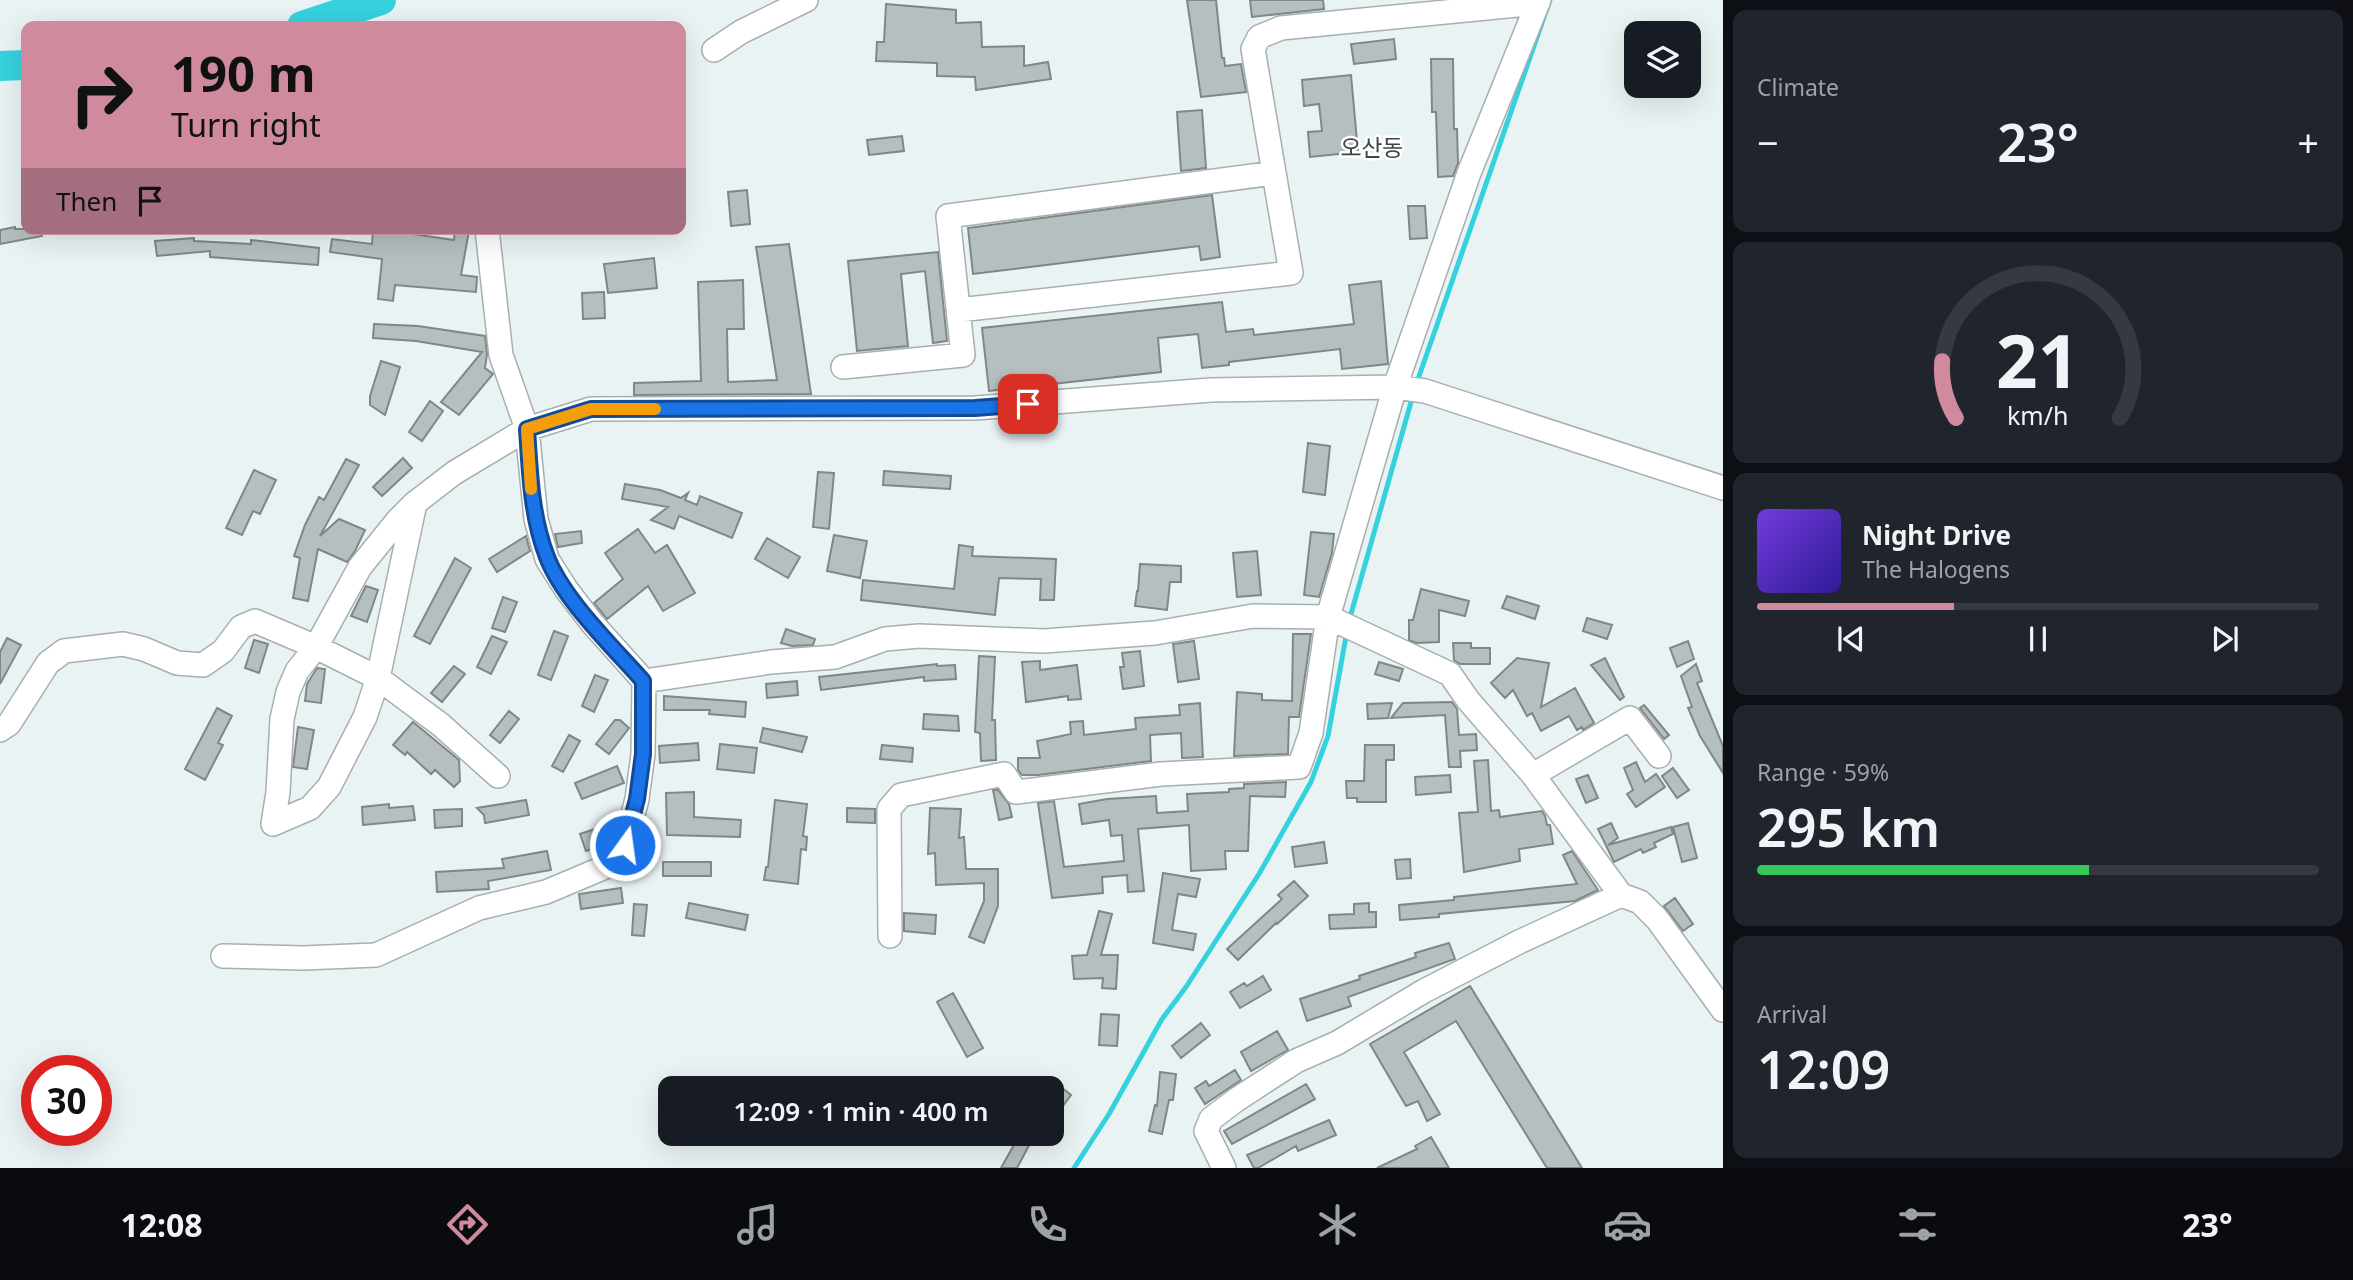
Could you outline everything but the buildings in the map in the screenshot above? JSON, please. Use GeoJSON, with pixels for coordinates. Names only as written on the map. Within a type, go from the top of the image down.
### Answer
{"type":"FeatureCollection","features":[{"type":"Feature","properties":{"kind":"street"},"geometry":{"type":"LineString","coordinates":[[714,50],[741,32],[806,0]]}},
{"type":"Feature","properties":{"kind":"street"},"geometry":{"type":"LineString","coordinates":[[890,936],[889,809],[901,795],[1004,774],[1016,792],[1161,774],[1299,767],[1311,733],[1328,618],[1409,389],[1469,173],[1539,2],[1281,29],[1259,37],[1253,49],[1291,273],[959,310]]}},
{"type":"Feature","properties":{"kind":"street"},"geometry":{"type":"LineString","coordinates":[[843,368],[963,355],[948,216],[1274,173]]}},
{"type":"Feature","properties":{"kind":"street"},"geometry":{"type":"LineString","coordinates":[[223,956],[303,958],[376,955],[479,908],[546,892],[610,865],[625,845],[637,799],[643,754],[643,681],[585,615],[547,559],[536,519],[527,429],[500,355],[488,235]]}},
{"type":"Feature","properties":{"kind":"street"},"geometry":{"type":"LineString","coordinates":[[415,503],[378,678],[362,725],[329,787],[310,808],[273,824],[278,792],[282,719],[288,692],[297,671],[316,647],[360,567],[415,503],[454,473],[527,429],[591,409],[975,408],[1211,390],[1409,389],[1723,488]]}},
{"type":"Feature","properties":{"kind":"street"},"geometry":{"type":"LineString","coordinates":[[643,681],[771,662],[835,657],[885,639],[919,636],[1044,641],[1155,633],[1253,616],[1328,618],[1450,674],[1468,700],[1533,775],[1621,895],[1640,902],[1657,919],[1708,985],[1723,1010]]}},
{"type":"Feature","properties":{"kind":"street"},"geometry":{"type":"LineString","coordinates":[[0,730],[9,724],[48,663],[64,651],[123,644],[144,649],[177,663],[203,665],[223,651],[241,627],[255,621],[378,678],[441,725],[498,776]]}},
{"type":"Feature","properties":{"kind":"street"},"geometry":{"type":"LineString","coordinates":[[1533,775],[1630,718],[1659,756]]}},
{"type":"Feature","properties":{"kind":"street"},"geometry":{"type":"LineString","coordinates":[[1224,1168],[1206,1131],[1211,1119],[1236,1100],[1296,1061],[1337,1043],[1424,992],[1621,895]]}},
{"type":"Feature","properties":{"kind":"waterway"},"geometry":{"type":"LineString","coordinates":[[317,21],[381,0]]}},
{"type":"Feature","properties":{"kind":"waterway"},"geometry":{"type":"LineString","coordinates":[[1416,385],[1550,0]]}},
{"type":"Feature","properties":{"kind":"waterway"},"geometry":{"type":"LineString","coordinates":[[0,66],[21,65]]}},
{"type":"Feature","properties":{"kind":"waterway"},"geometry":{"type":"LineString","coordinates":[[1349,621],[1413,395]]}},
{"type":"Feature","properties":{"kind":"waterway"},"geometry":{"type":"LineString","coordinates":[[1074,1168],[1109,1114],[1162,1019],[1186,987],[1259,874],[1311,782],[1328,736],[1347,631]]}},
{"type":"Feature","properties":{"kind":"slow traffic"},"geometry":{"type":"LineString","coordinates":[[531,489],[527,429],[591,409],[655,409]]}},
{"type":"Feature","properties":{"kind":"district","name":"오산동"},"geometry":{"type":"Point","coordinates":[1372,148]}},
{"type":"Feature","properties":{"kind":"route"},"geometry":{"type":"LineString","coordinates":[[625,845],[637,799],[643,754],[643,681],[592,623],[547,559],[536,519],[527,429],[591,409],[975,408],[1028,404]]}}]}
